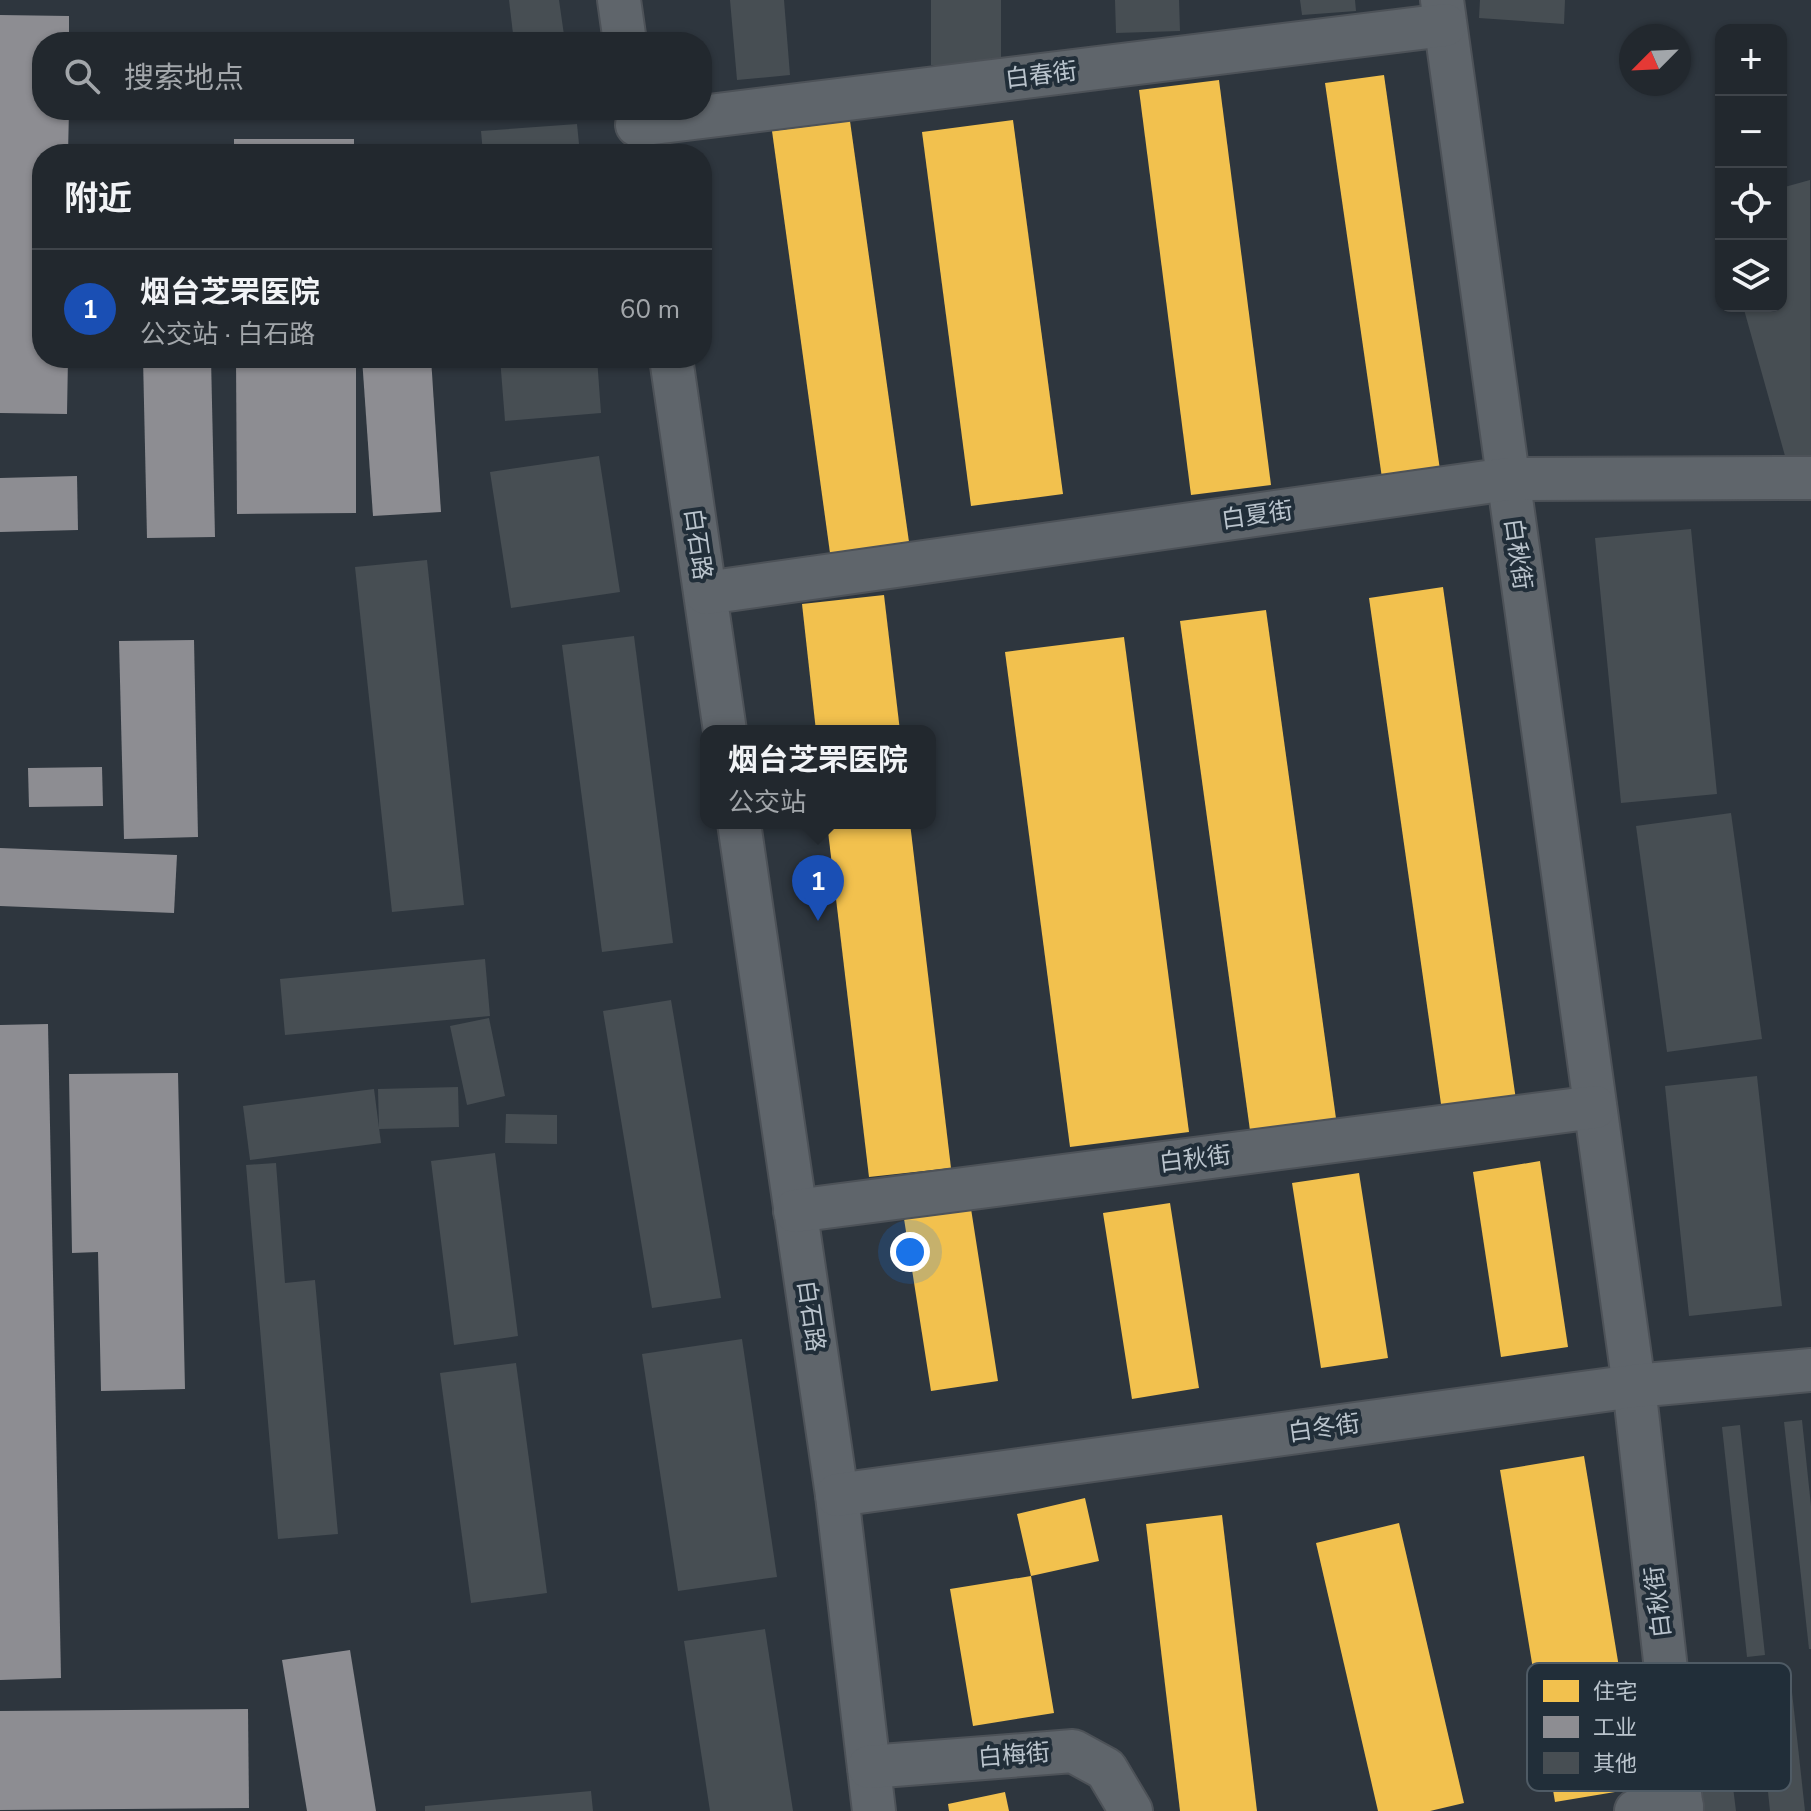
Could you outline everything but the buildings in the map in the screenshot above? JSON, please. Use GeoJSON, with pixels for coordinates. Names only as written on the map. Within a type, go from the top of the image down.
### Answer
{"type":"FeatureCollection","features":[{"type":"Feature","properties":{"kind":"street"},"geometry":{"type":"LineString","coordinates":[[619,0],[624,32]]}},
{"type":"Feature","properties":{"kind":"street","name":"白春街"},"geometry":{"type":"LineString","coordinates":[[712,119],[1443,13]]}},
{"type":"Feature","properties":{"kind":"street","name":"白秋街"},"geometry":{"type":"LineString","coordinates":[[1443,13],[1634,1386],[1666,1663]]}},
{"type":"Feature","properties":{"kind":"street","name":"白春街"},"geometry":{"type":"LineString","coordinates":[[637,130],[706,120]]}},
{"type":"Feature","properties":{"kind":"street","name":"白石路"},"geometry":{"type":"LineString","coordinates":[[672,368],[724,725]]}},
{"type":"Feature","properties":{"kind":"street","name":"白夏街"},"geometry":{"type":"LineString","coordinates":[[706,593],[1508,479],[1811,478]]}},
{"type":"Feature","properties":{"kind":"street","name":"白石路"},"geometry":{"type":"LineString","coordinates":[[740,829],[837,1495],[874,1811]]}},
{"type":"Feature","properties":{"kind":"street","name":"白秋街"},"geometry":{"type":"LineString","coordinates":[[795,1211],[1595,1107]]}},
{"type":"Feature","properties":{"kind":"street","name":"白冬街"},"geometry":{"type":"LineString","coordinates":[[837,1495],[1634,1386],[1811,1370]]}},
{"type":"Feature","properties":{"kind":"street","name":"白梅街"},"geometry":{"type":"LineString","coordinates":[[869,1767],[1073,1751],[1106,1769],[1131,1811]]}},
{"type":"Feature","properties":{"kind":"street"},"geometry":{"type":"LineString","coordinates":[[1636,1811],[1682,1808]]}},
{"type":"Feature","properties":{"kind":"place","name":"烟台芝罘医院"},"geometry":{"type":"Point","coordinates":[818,921]}}]}
